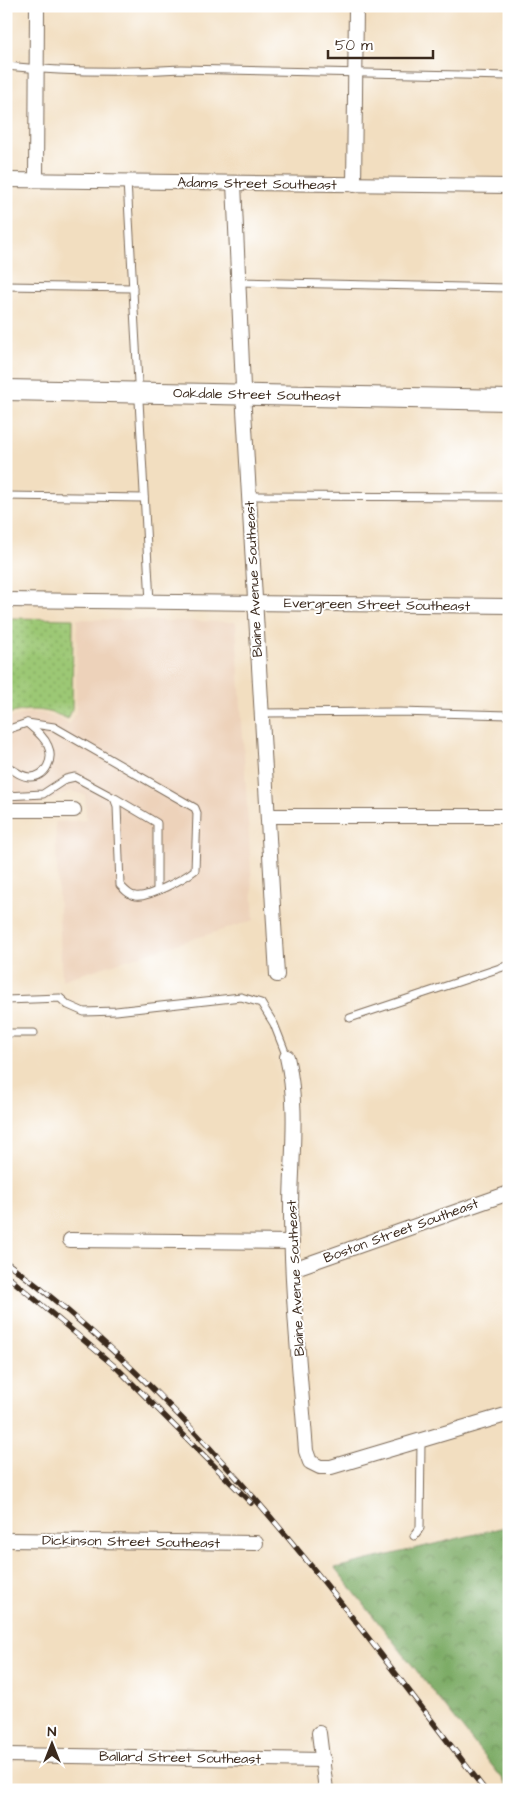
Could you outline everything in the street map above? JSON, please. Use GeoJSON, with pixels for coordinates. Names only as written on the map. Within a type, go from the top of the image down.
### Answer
{"type":"FeatureCollection","features":[{"type":"Feature","properties":{"kind":"street"},"geometry":{"type":"LineString","coordinates":[[36,180],[38,6]]}},
{"type":"Feature","properties":{"kind":"street"},"geometry":{"type":"LineString","coordinates":[[354,185],[356,6]]}},
{"type":"Feature","properties":{"kind":"street","name":"Adams Street Southeast"},"geometry":{"type":"LineString","coordinates":[[6,180],[509,186]]}},
{"type":"Feature","properties":{"kind":"street","name":"Blaine Avenue Southeast"},"geometry":{"type":"LineString","coordinates":[[234,183],[277,975]]}},
{"type":"Feature","properties":{"kind":"street","name":"Oakdale Street Southeast"},"geometry":{"type":"LineString","coordinates":[[6,390],[509,400]]}},
{"type":"Feature","properties":{"kind":"street","name":"Evergreen Street Southeast"},"geometry":{"type":"LineString","coordinates":[[6,600],[509,606]]}},
{"type":"Feature","properties":{"kind":"street"},"geometry":{"type":"LineString","coordinates":[[6,810],[74,810]]}},
{"type":"Feature","properties":{"kind":"street"},"geometry":{"type":"LineString","coordinates":[[268,816],[509,816]]}},
{"type":"Feature","properties":{"kind":"street","name":"Blaine Avenue Southeast"},"geometry":{"type":"LineString","coordinates":[[286,1057],[294,1123],[292,1242],[306,1451],[310,1462],[315,1465],[331,1467],[421,1441]]}},
{"type":"Feature","properties":{"kind":"street","name":"Boston Street Southeast"},"geometry":{"type":"LineString","coordinates":[[293,1269],[509,1193]]}},
{"type":"Feature","properties":{"kind":"street"},"geometry":{"type":"LineString","coordinates":[[70,1240],[292,1242]]}},
{"type":"Feature","properties":{"kind":"street"},"geometry":{"type":"LineString","coordinates":[[421,1441],[509,1414]]}},
{"type":"Feature","properties":{"kind":"street","name":"Dickinson Street Southeast"},"geometry":{"type":"LineString","coordinates":[[6,1540],[256,1543]]}},
{"type":"Feature","properties":{"kind":"street"},"geometry":{"type":"LineString","coordinates":[[319,1732],[324,1760],[326,1790]]}},
{"type":"Feature","properties":{"kind":"street","name":"Ballard Street Southeast"},"geometry":{"type":"LineString","coordinates":[[6,1755],[324,1760]]}},
{"type":"Feature","properties":{"kind":"lane"},"geometry":{"type":"LineString","coordinates":[[6,66],[37,70],[130,73],[181,69],[355,71],[509,76]]}},
{"type":"Feature","properties":{"kind":"lane"},"geometry":{"type":"LineString","coordinates":[[127,181],[150,602]]}},
{"type":"Feature","properties":{"kind":"lane"},"geometry":{"type":"LineString","coordinates":[[238,282],[509,288]]}},
{"type":"Feature","properties":{"kind":"lane"},"geometry":{"type":"LineString","coordinates":[[6,286],[133,288]]}},
{"type":"Feature","properties":{"kind":"lane"},"geometry":{"type":"LineString","coordinates":[[6,496],[144,498]]}},
{"type":"Feature","properties":{"kind":"lane"},"geometry":{"type":"LineString","coordinates":[[250,496],[509,497]]}},
{"type":"Feature","properties":{"kind":"lane"},"geometry":{"type":"LineString","coordinates":[[262,713],[399,712],[509,715]]}},
{"type":"Feature","properties":{"kind":"lane"},"geometry":{"type":"LineString","coordinates":[[6,730],[27,723],[54,727],[195,808],[197,813],[195,870],[185,878],[144,896],[135,896],[127,892],[120,885],[117,806],[114,798]]}},
{"type":"Feature","properties":{"kind":"lane"},"geometry":{"type":"LineString","coordinates":[[6,765],[19,774],[30,777],[41,774],[48,764],[51,757],[49,747],[43,737],[27,723]]}},
{"type":"Feature","properties":{"kind":"lane"},"geometry":{"type":"LineString","coordinates":[[6,796],[43,794],[66,779],[75,777],[157,823],[156,890]]}},
{"type":"Feature","properties":{"kind":"lane"},"geometry":{"type":"LineString","coordinates":[[350,1018],[509,965]]}},
{"type":"Feature","properties":{"kind":"lane"},"geometry":{"type":"LineString","coordinates":[[6,1000],[60,998],[68,1005],[84,1012],[116,1012],[241,997],[261,1003],[274,1024],[286,1057]]}},
{"type":"Feature","properties":{"kind":"lane"},"geometry":{"type":"LineString","coordinates":[[6,1033],[34,1033]]}},
{"type":"Feature","properties":{"kind":"lane"},"geometry":{"type":"LineString","coordinates":[[414,1536],[420,1528],[421,1441]]}},
{"type":"Feature","properties":{"kind":"shaded area"},"geometry":{"type":"Polygon","coordinates":[[[77,619],[236,622],[254,920],[62,980],[55,822],[86,820],[85,795],[70,791],[39,805],[6,806],[6,719],[28,713],[40,713],[58,718],[70,724],[76,712],[77,619]]]}},
{"type":"Feature","properties":{"kind":"green space"},"geometry":{"type":"Polygon","coordinates":[[[6,618],[73,619],[72,710],[68,719],[53,713],[37,710],[14,712],[6,715],[6,618]]]}},
{"type":"Feature","properties":{"kind":"green space"},"geometry":{"type":"Polygon","coordinates":[[[509,1526],[509,1787],[335,1568],[509,1526]]]}},
{"type":"Feature","properties":{"kind":"railway"},"geometry":{"type":"LineString","coordinates":[[6,1262],[76,1318],[142,1378],[205,1442],[321,1578],[485,1790]]}},
{"type":"Feature","properties":{"kind":"railway"},"geometry":{"type":"LineString","coordinates":[[6,1275],[118,1369],[251,1503]]}}]}
